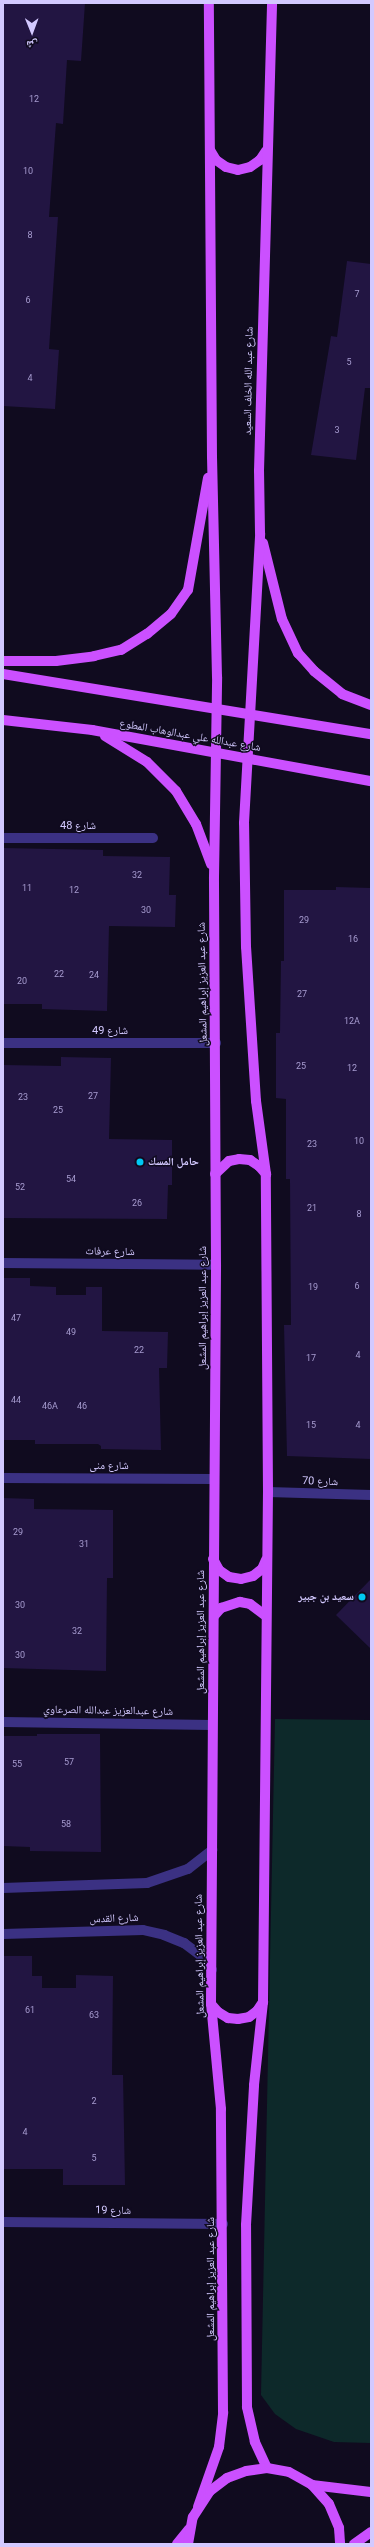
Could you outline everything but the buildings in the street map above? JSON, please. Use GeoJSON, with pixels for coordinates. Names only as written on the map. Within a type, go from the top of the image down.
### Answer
{"type":"FeatureCollection","features":[{"type":"Feature","properties":{"kind":"main road"},"geometry":{"type":"LineString","coordinates":[[209,3],[212,456],[217,709],[215,752]]}},
{"type":"Feature","properties":{"kind":"main road","name":"شارع عبد الله الخلف السعيد"},"geometry":{"type":"LineString","coordinates":[[247,759],[260,533],[259,471],[266,150],[272,3]]}},
{"type":"Feature","properties":{"kind":"main road"},"geometry":{"type":"LineString","coordinates":[[210,150],[221,164],[238,170],[250,167],[260,160],[266,150]]}},
{"type":"Feature","properties":{"kind":"main road"},"geometry":{"type":"LineString","coordinates":[[3,661],[56,661],[94,656],[121,650],[147,634],[171,614],[188,590],[212,456]]}},
{"type":"Feature","properties":{"kind":"main road"},"geometry":{"type":"LineString","coordinates":[[260,533],[282,619],[298,653],[314,671],[342,694],[371,705]]}},
{"type":"Feature","properties":{"kind":"main road"},"geometry":{"type":"LineString","coordinates":[[3,674],[371,734]]}},
{"type":"Feature","properties":{"kind":"main road","name":"شارع عبدالله علي عبدالوهاب المطوع"},"geometry":{"type":"LineString","coordinates":[[3,720],[92,730],[371,781]]}},
{"type":"Feature","properties":{"kind":"main road"},"geometry":{"type":"LineString","coordinates":[[92,730],[112,738],[147,762],[176,792],[201,835],[214,877]]}},
{"type":"Feature","properties":{"kind":"main road","name":"شارع عبد العزيز إبراهيم المشعل"},"geometry":{"type":"LineString","coordinates":[[198,2507],[219,2447],[223,2412],[223,2224],[220,2108],[211,2004],[216,1265],[214,877],[215,752]]}},
{"type":"Feature","properties":{"kind":"main road"},"geometry":{"type":"LineString","coordinates":[[247,759],[244,823],[246,947],[256,1101],[266,1174],[268,1492],[263,2002],[254,2085],[246,2225],[247,2399],[255,2442],[267,2468]]}},
{"type":"Feature","properties":{"kind":"main road"},"geometry":{"type":"LineString","coordinates":[[215,1174],[229,1161],[239,1159],[250,1160],[259,1166],[266,1174]]}},
{"type":"Feature","properties":{"kind":"main road"},"geometry":{"type":"LineString","coordinates":[[213,1559],[219,1570],[229,1577],[241,1579],[253,1576],[262,1569],[267,1558]]}},
{"type":"Feature","properties":{"kind":"main road"},"geometry":{"type":"LineString","coordinates":[[214,1616],[221,1608],[240,1602],[250,1604],[266,1616]]}},
{"type":"Feature","properties":{"kind":"main road"},"geometry":{"type":"LineString","coordinates":[[211,2004],[218,2012],[228,2018],[238,2019],[249,2017],[257,2011],[263,2002]]}},
{"type":"Feature","properties":{"kind":"main road"},"geometry":{"type":"LineString","coordinates":[[177,2544],[189,2529],[198,2507],[210,2491],[227,2478],[246,2471],[267,2468],[289,2472],[312,2485],[329,2504],[339,2528],[340,2544]]}},
{"type":"Feature","properties":{"kind":"main road"},"geometry":{"type":"LineString","coordinates":[[312,2485],[371,2492]]}},
{"type":"Feature","properties":{"kind":"main road"},"geometry":{"type":"LineString","coordinates":[[188,2544],[189,2529]]}},
{"type":"Feature","properties":{"kind":"main road"},"geometry":{"type":"LineString","coordinates":[[354,2544],[371,2532]]}},
{"type":"Feature","properties":{"kind":"street","name":"شارع 48"},"geometry":{"type":"LineString","coordinates":[[3,838],[153,838]]}},
{"type":"Feature","properties":{"kind":"street","name":"شارع 49"},"geometry":{"type":"LineString","coordinates":[[3,1043],[216,1043]]}},
{"type":"Feature","properties":{"kind":"street","name":"شارع عرفات"},"geometry":{"type":"LineString","coordinates":[[3,1263],[216,1265]]}},
{"type":"Feature","properties":{"kind":"street","name":"شارع منى"},"geometry":{"type":"LineString","coordinates":[[3,1478],[214,1479]]}},
{"type":"Feature","properties":{"kind":"street","name":"شارع 70"},"geometry":{"type":"LineString","coordinates":[[268,1492],[371,1495]]}},
{"type":"Feature","properties":{"kind":"street","name":"شارع عبدالعزيز عبدالله الصرعاوي"},"geometry":{"type":"LineString","coordinates":[[3,1722],[212,1724]]}},
{"type":"Feature","properties":{"kind":"street"},"geometry":{"type":"LineString","coordinates":[[3,1888],[147,1882],[188,1869],[212,1850]]}},
{"type":"Feature","properties":{"kind":"street","name":"شارع القدس"},"geometry":{"type":"LineString","coordinates":[[3,1934],[143,1930],[164,1934],[184,1943],[200,1955],[212,1970]]}},
{"type":"Feature","properties":{"kind":"street","name":"شارع 19"},"geometry":{"type":"LineString","coordinates":[[3,2222],[223,2224]]}},
{"type":"Feature","properties":{"kind":"green space"},"geometry":{"type":"Polygon","coordinates":[[[275,1719],[371,1720],[371,2443],[334,2442],[296,2429],[275,2414],[261,2395],[275,1719]]]}},
{"type":"Feature","properties":{"kind":"place","name":"حامل المسك"},"geometry":{"type":"Point","coordinates":[140,1162]}},
{"type":"Feature","properties":{"kind":"place","name":"سعيد بن جبير"},"geometry":{"type":"Point","coordinates":[362,1597]}}]}
